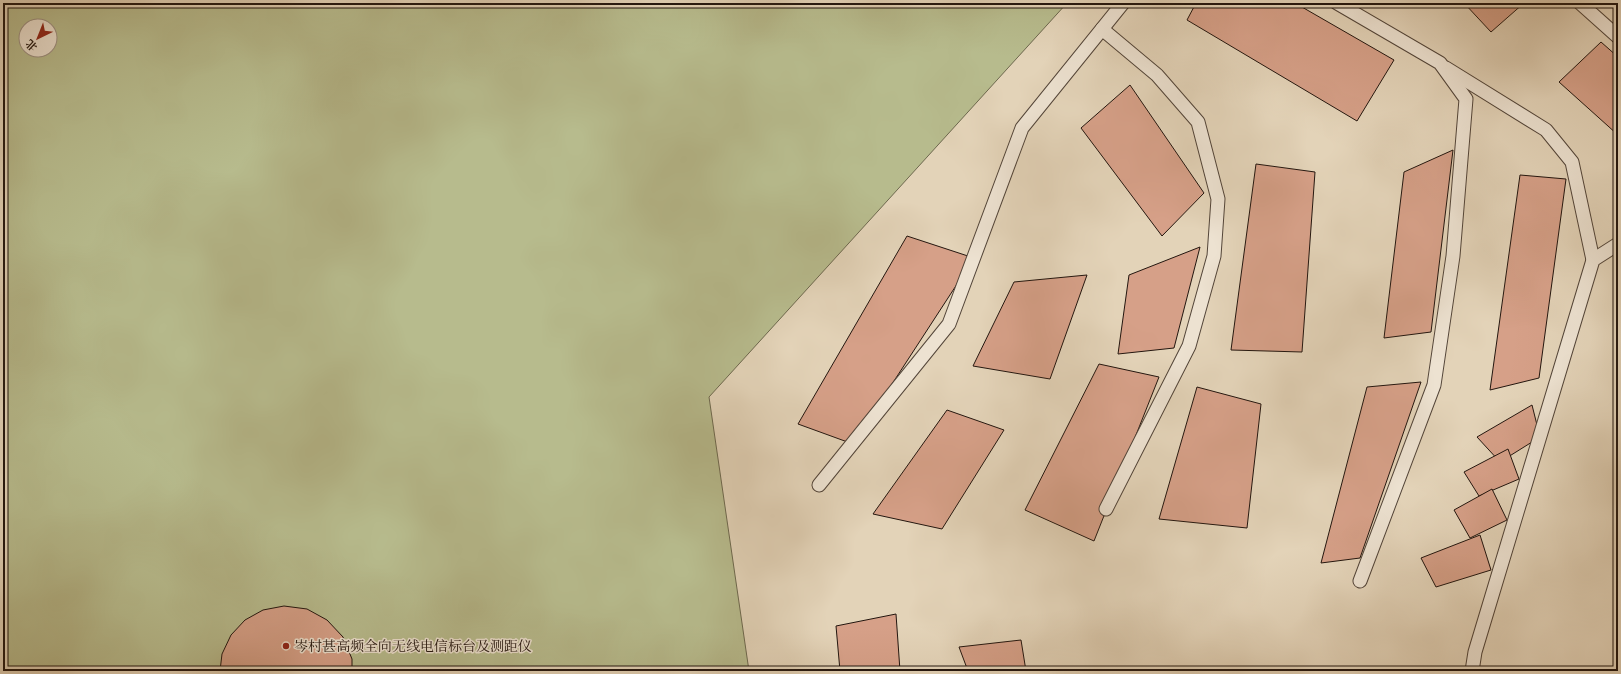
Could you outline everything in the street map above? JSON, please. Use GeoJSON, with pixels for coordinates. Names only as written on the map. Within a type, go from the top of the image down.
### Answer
{"type":"FeatureCollection","features":[{"type":"Feature","properties":{"kind":"lane"},"geometry":{"type":"LineString","coordinates":[[819,485],[949,324],[1022,128],[1123,3]]}},
{"type":"Feature","properties":{"kind":"lane"},"geometry":{"type":"LineString","coordinates":[[1337,3],[1440,63],[1546,130],[1572,162],[1593,260],[1475,652],[1472,671]]}},
{"type":"Feature","properties":{"kind":"lane"},"geometry":{"type":"LineString","coordinates":[[1580,3],[1618,37]]}},
{"type":"Feature","properties":{"kind":"lane"},"geometry":{"type":"LineString","coordinates":[[1102,29],[1156,75],[1198,122],[1218,198],[1214,256],[1189,346],[1106,509]]}},
{"type":"Feature","properties":{"kind":"lane"},"geometry":{"type":"LineString","coordinates":[[1360,581],[1434,385],[1453,256],[1466,99],[1440,63]]}},
{"type":"Feature","properties":{"kind":"lane"},"geometry":{"type":"LineString","coordinates":[[1593,260],[1618,244]]}},
{"type":"Feature","properties":{"kind":"green space"},"geometry":{"type":"Polygon","coordinates":[[[3,3],[1067,3],[709,397],[749,671],[3,671],[3,3]]]}},
{"type":"Feature","properties":{"kind":"building"},"geometry":{"type":"Polygon","coordinates":[[[1196,3],[1295,3],[1394,60],[1357,121],[1187,20],[1196,3]]]}},
{"type":"Feature","properties":{"kind":"building"},"geometry":{"type":"Polygon","coordinates":[[[1464,3],[1524,3],[1491,32],[1464,3]]]}},
{"type":"Feature","properties":{"kind":"building"},"geometry":{"type":"Polygon","coordinates":[[[1601,42],[1618,57],[1618,135],[1559,82],[1601,42]]]}},
{"type":"Feature","properties":{"kind":"building"},"geometry":{"type":"Polygon","coordinates":[[[1130,85],[1204,193],[1162,236],[1081,128],[1130,85]]]}},
{"type":"Feature","properties":{"kind":"building"},"geometry":{"type":"Polygon","coordinates":[[[1453,150],[1431,332],[1384,338],[1404,172],[1453,150]]]}},
{"type":"Feature","properties":{"kind":"building"},"geometry":{"type":"Polygon","coordinates":[[[1256,164],[1315,172],[1302,352],[1231,350],[1256,164]]]}},
{"type":"Feature","properties":{"kind":"building"},"geometry":{"type":"Polygon","coordinates":[[[1520,175],[1566,179],[1539,378],[1490,390],[1520,175]]]}},
{"type":"Feature","properties":{"kind":"building"},"geometry":{"type":"Polygon","coordinates":[[[907,236],[974,258],[853,444],[798,424],[907,236]]]}},
{"type":"Feature","properties":{"kind":"building"},"geometry":{"type":"Polygon","coordinates":[[[1200,247],[1174,348],[1118,354],[1129,275],[1200,247]]]}},
{"type":"Feature","properties":{"kind":"building"},"geometry":{"type":"Polygon","coordinates":[[[1087,275],[1050,379],[973,366],[1014,282],[1087,275]]]}},
{"type":"Feature","properties":{"kind":"building"},"geometry":{"type":"Polygon","coordinates":[[[1099,364],[1159,377],[1094,541],[1025,510],[1099,364]]]}},
{"type":"Feature","properties":{"kind":"building"},"geometry":{"type":"Polygon","coordinates":[[[1421,382],[1360,558],[1321,563],[1367,387],[1421,382]]]}},
{"type":"Feature","properties":{"kind":"building"},"geometry":{"type":"Polygon","coordinates":[[[1197,387],[1261,404],[1247,528],[1159,519],[1197,387]]]}},
{"type":"Feature","properties":{"kind":"building"},"geometry":{"type":"Polygon","coordinates":[[[1532,405],[1540,437],[1500,462],[1477,437],[1532,405]]]}},
{"type":"Feature","properties":{"kind":"building"},"geometry":{"type":"Polygon","coordinates":[[[947,410],[1004,430],[942,529],[873,514],[947,410]]]}},
{"type":"Feature","properties":{"kind":"building"},"geometry":{"type":"Polygon","coordinates":[[[1508,449],[1519,479],[1479,496],[1464,472],[1508,449]]]}},
{"type":"Feature","properties":{"kind":"building"},"geometry":{"type":"Polygon","coordinates":[[[1492,489],[1507,520],[1470,538],[1454,510],[1492,489]]]}},
{"type":"Feature","properties":{"kind":"building"},"geometry":{"type":"Polygon","coordinates":[[[1480,535],[1491,570],[1436,587],[1421,558],[1480,535]]]}},
{"type":"Feature","properties":{"kind":"building","name":"岑村甚高频全向无线电信标台及测距仪"},"geometry":{"type":"Polygon","coordinates":[[[284,606],[307,609],[327,620],[343,637],[352,659],[352,671],[220,671],[222,654],[231,635],[245,620],[263,610],[284,606]]]}},
{"type":"Feature","properties":{"kind":"building"},"geometry":{"type":"Polygon","coordinates":[[[896,614],[900,671],[840,671],[836,626],[896,614]]]}},
{"type":"Feature","properties":{"kind":"building"},"geometry":{"type":"Polygon","coordinates":[[[1021,640],[1026,671],[968,671],[959,647],[1021,640]]]}},
{"type":"Feature","properties":{"kind":"place","name":"岑村甚高频全向无线电信标台及测距仪"},"geometry":{"type":"Point","coordinates":[286,646]}}]}
